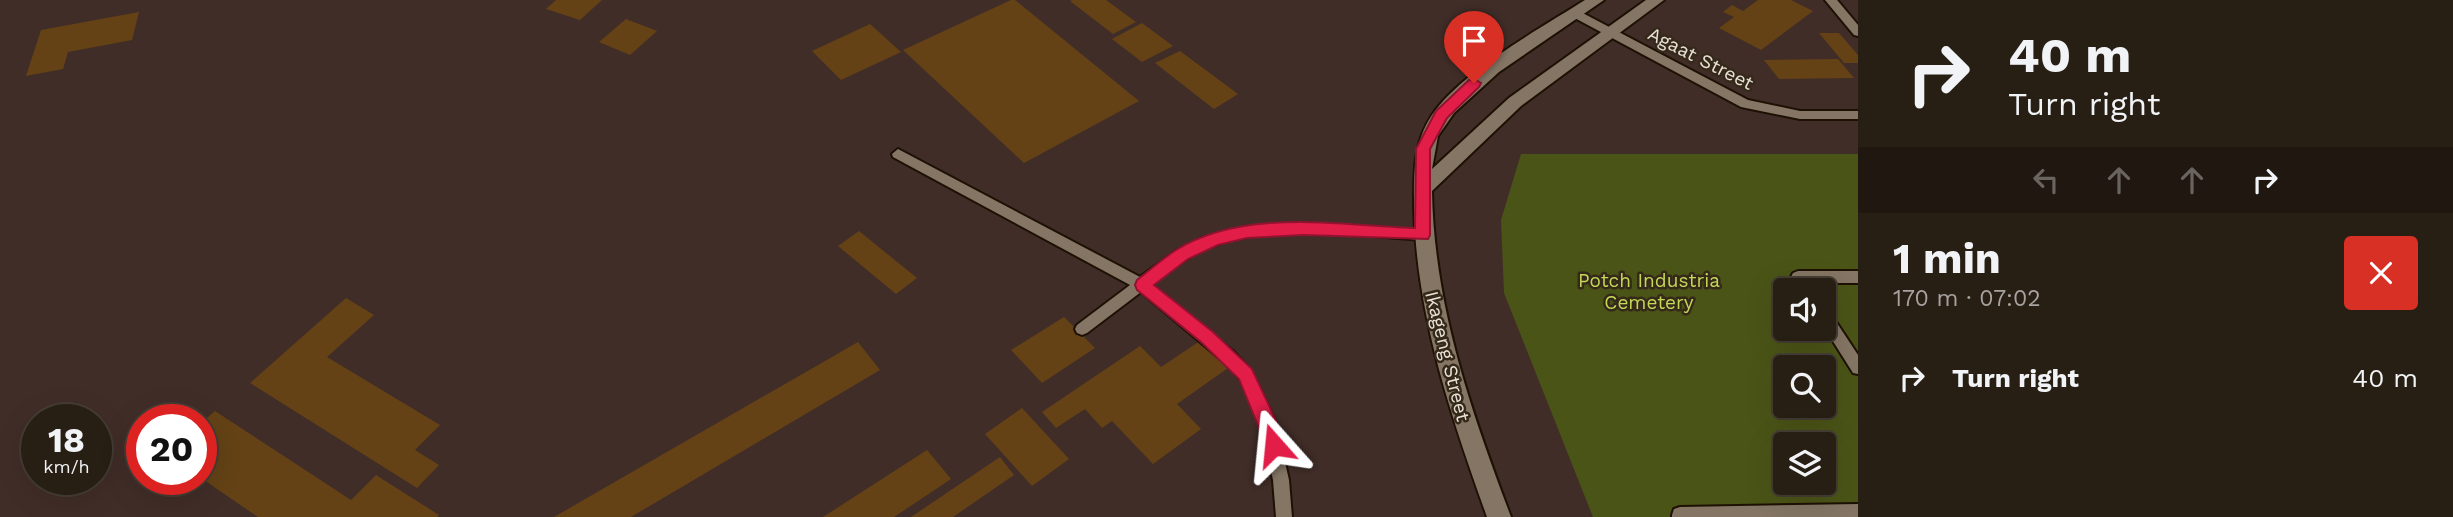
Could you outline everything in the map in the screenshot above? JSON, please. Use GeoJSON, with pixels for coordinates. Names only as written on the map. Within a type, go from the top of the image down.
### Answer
{"type":"FeatureCollection","features":[{"type":"Feature","properties":{"kind":"street","name":"Ikageng Street"},"geometry":{"type":"LineString","coordinates":[[1499,517],[1447,370],[1432,307],[1423,235],[1423,149],[1441,115],[1490,68],[1596,0]]}},
{"type":"Feature","properties":{"kind":"street"},"geometry":{"type":"LineString","coordinates":[[1423,189],[1457,158],[1482,130],[1531,89],[1612,34],[1656,0]]}},
{"type":"Feature","properties":{"kind":"lane"},"geometry":{"type":"LineString","coordinates":[[1831,0],[1858,32]]}},
{"type":"Feature","properties":{"kind":"lane","name":"Agaat Street"},"geometry":{"type":"LineString","coordinates":[[1576,13],[1745,104],[1800,115],[1858,115]]}},
{"type":"Feature","properties":{"kind":"lane"},"geometry":{"type":"LineString","coordinates":[[898,154],[1143,285],[1207,337],[1246,374],[1268,423],[1282,480],[1284,517]]}},
{"type":"Feature","properties":{"kind":"lane"},"geometry":{"type":"LineString","coordinates":[[1082,329],[1182,254],[1214,240],[1247,232],[1303,229],[1423,235]]}},
{"type":"Feature","properties":{"kind":"lane"},"geometry":{"type":"LineString","coordinates":[[1799,278],[1858,277]]}},
{"type":"Feature","properties":{"kind":"lane"},"geometry":{"type":"LineString","coordinates":[[1836,334],[1858,368]]}},
{"type":"Feature","properties":{"kind":"lane"},"geometry":{"type":"LineString","coordinates":[[1680,514],[1858,512]]}},
{"type":"Feature","properties":{"kind":"shaded area"},"geometry":{"type":"Polygon","coordinates":[[[0,0],[1858,0],[1858,517],[0,517],[0,0]]]}},
{"type":"Feature","properties":{"kind":"green space","name":"Potch Industria Cemetery"},"geometry":{"type":"Polygon","coordinates":[[[1521,154],[1858,154],[1858,517],[1593,517],[1504,293],[1501,220],[1521,154]]]}},
{"type":"Feature","properties":{"kind":"building"},"geometry":{"type":"Polygon","coordinates":[[[556,0],[602,0],[580,20],[546,9],[556,0]]]}},
{"type":"Feature","properties":{"kind":"building"},"geometry":{"type":"Polygon","coordinates":[[[1015,0],[1139,101],[1024,163],[903,50],[1015,0]]]}},
{"type":"Feature","properties":{"kind":"building"},"geometry":{"type":"Polygon","coordinates":[[[1106,0],[1136,22],[1113,34],[1070,1],[1106,0]]]}},
{"type":"Feature","properties":{"kind":"building"},"geometry":{"type":"Polygon","coordinates":[[[1758,0],[1791,0],[1813,11],[1761,50],[1719,28],[1734,17],[1723,12],[1732,5],[1743,11],[1758,0]]]}},
{"type":"Feature","properties":{"kind":"building"},"geometry":{"type":"Polygon","coordinates":[[[139,12],[132,40],[68,52],[63,69],[26,76],[41,30],[139,12]]]}},
{"type":"Feature","properties":{"kind":"building"},"geometry":{"type":"Polygon","coordinates":[[[626,19],[657,31],[630,55],[599,42],[626,19]]]}},
{"type":"Feature","properties":{"kind":"building"},"geometry":{"type":"Polygon","coordinates":[[[1142,23],[1173,46],[1142,62],[1112,39],[1142,23]]]}},
{"type":"Feature","properties":{"kind":"building"},"geometry":{"type":"Polygon","coordinates":[[[870,24],[901,52],[841,80],[812,51],[870,24]]]}},
{"type":"Feature","properties":{"kind":"building"},"geometry":{"type":"Polygon","coordinates":[[[1819,33],[1839,33],[1858,55],[1858,63],[1844,63],[1819,33]]]}},
{"type":"Feature","properties":{"kind":"building"},"geometry":{"type":"Polygon","coordinates":[[[1180,51],[1238,94],[1214,109],[1155,63],[1180,51]]]}},
{"type":"Feature","properties":{"kind":"building"},"geometry":{"type":"Polygon","coordinates":[[[1838,59],[1854,78],[1779,79],[1764,60],[1838,59]]]}},
{"type":"Feature","properties":{"kind":"building"},"geometry":{"type":"Polygon","coordinates":[[[859,231],[917,278],[896,294],[838,246],[859,231]]]}},
{"type":"Feature","properties":{"kind":"building"},"geometry":{"type":"Polygon","coordinates":[[[346,298],[374,315],[327,357],[440,425],[415,450],[439,465],[417,488],[250,383],[346,298]]]}},
{"type":"Feature","properties":{"kind":"building"},"geometry":{"type":"Polygon","coordinates":[[[1064,317],[1095,348],[1042,383],[1011,350],[1064,317]]]}},
{"type":"Feature","properties":{"kind":"building"},"geometry":{"type":"Polygon","coordinates":[[[1200,341],[1228,368],[1177,404],[1201,429],[1153,464],[1112,421],[1102,428],[1085,409],[1056,428],[1042,412],[1140,346],[1161,367],[1200,341]]]}},
{"type":"Feature","properties":{"kind":"building"},"geometry":{"type":"Polygon","coordinates":[[[858,342],[880,370],[631,517],[554,517],[858,342]]]}},
{"type":"Feature","properties":{"kind":"building"},"geometry":{"type":"Polygon","coordinates":[[[1022,408],[1069,459],[1032,486],[985,434],[1022,408]]]}},
{"type":"Feature","properties":{"kind":"building"},"geometry":{"type":"Polygon","coordinates":[[[217,412],[351,500],[376,475],[439,515],[437,517],[258,517],[217,489],[217,412]]]}},
{"type":"Feature","properties":{"kind":"building"},"geometry":{"type":"Polygon","coordinates":[[[927,450],[951,479],[894,517],[823,517],[927,450]]]}},
{"type":"Feature","properties":{"kind":"building"},"geometry":{"type":"Polygon","coordinates":[[[1000,457],[1014,475],[953,517],[911,517],[1000,457]]]}},
{"type":"Feature","properties":{"kind":"route"},"geometry":{"type":"LineString","coordinates":[[1274,445],[1268,423],[1246,374],[1207,337],[1143,285],[1182,254],[1214,240],[1247,232],[1303,229],[1423,235],[1423,149],[1441,115],[1474,83]]}}]}
